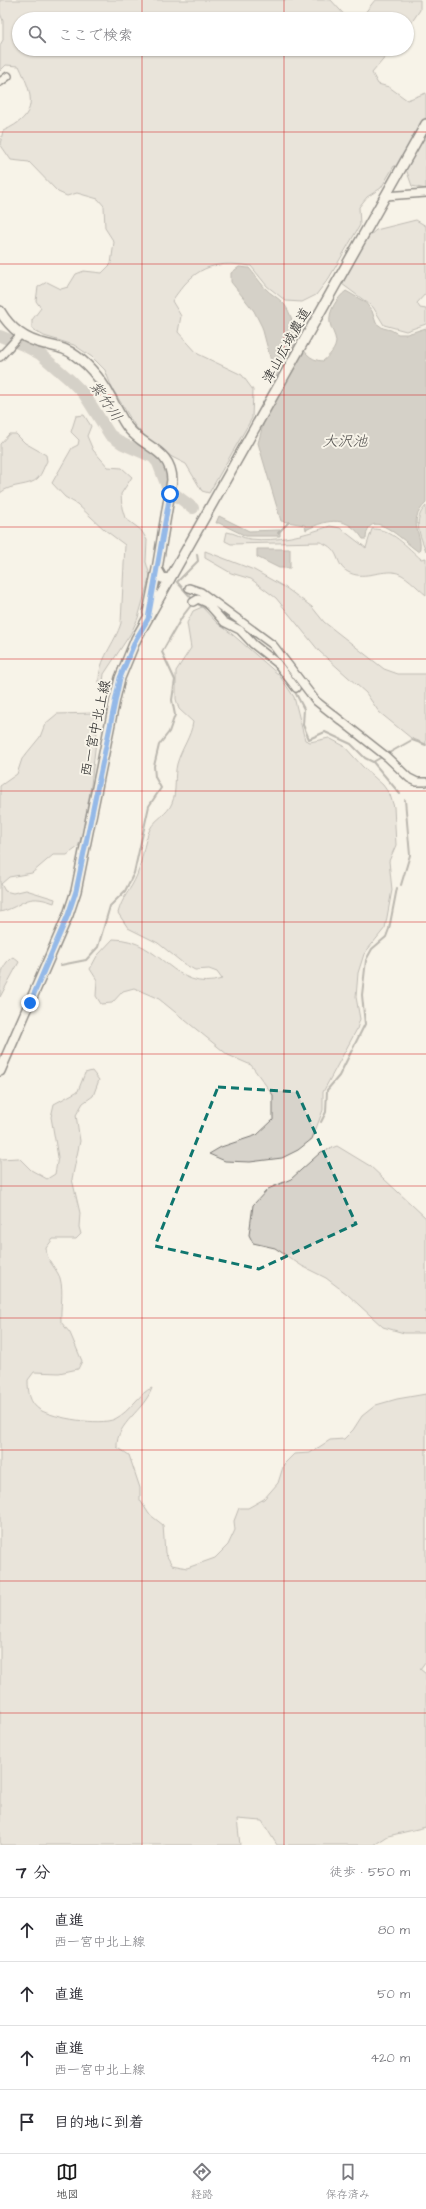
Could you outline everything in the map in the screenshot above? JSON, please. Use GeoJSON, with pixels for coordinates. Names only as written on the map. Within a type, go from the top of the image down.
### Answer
{"type":"FeatureCollection","features":[{"type":"Feature","properties":{"kind":"main road","name":"津山広域農道"},"geometry":{"type":"LineString","coordinates":[[170,579],[426,124]]}},
{"type":"Feature","properties":{"kind":"main road"},"geometry":{"type":"LineString","coordinates":[[0,311],[19,337],[67,350],[86,365],[100,381],[130,431],[167,460],[172,472],[170,491],[148,619]]}},
{"type":"Feature","properties":{"kind":"main road"},"geometry":{"type":"LineString","coordinates":[[157,569],[162,578],[170,579]]}},
{"type":"Feature","properties":{"kind":"main road","name":"西一宮中北上線"},"geometry":{"type":"LineString","coordinates":[[0,1072],[68,915],[76,891],[120,678],[136,639],[170,579]]}},
{"type":"Feature","properties":{"kind":"street"},"geometry":{"type":"LineString","coordinates":[[0,82],[8,76]]}},
{"type":"Feature","properties":{"kind":"street"},"geometry":{"type":"LineString","coordinates":[[386,196],[426,193]]}},
{"type":"Feature","properties":{"kind":"street"},"geometry":{"type":"LineString","coordinates":[[0,357],[19,337]]}},
{"type":"Feature","properties":{"kind":"street"},"geometry":{"type":"LineString","coordinates":[[188,588],[201,592],[273,645],[316,701],[387,757],[409,778],[417,782],[426,782]]}},
{"type":"Feature","properties":{"kind":"street"},"geometry":{"type":"LineString","coordinates":[[193,602],[198,599],[207,604],[224,622],[240,630],[277,663],[296,688]]}},
{"type":"Feature","properties":{"kind":"highlighted area"},"geometry":{"type":"Polygon","coordinates":[[[218,1087],[297,1092],[356,1224],[259,1269],[155,1246],[218,1087]]]}},
{"type":"Feature","properties":{"kind":"shaded area"},"geometry":{"type":"Polygon","coordinates":[[[0,0],[331,0],[342,12],[12,12],[12,56],[386,56],[372,73],[378,84],[389,87],[407,100],[426,93],[426,189],[412,186],[406,169],[394,166],[381,188],[367,197],[359,207],[360,225],[329,278],[316,295],[302,302],[286,301],[267,286],[251,266],[225,264],[205,269],[196,274],[180,290],[172,301],[181,316],[178,332],[198,354],[242,375],[253,390],[252,418],[209,493],[202,491],[186,464],[172,457],[147,439],[135,426],[112,388],[105,370],[92,357],[74,345],[44,336],[32,329],[32,320],[41,308],[36,301],[38,287],[47,282],[61,289],[68,287],[76,274],[84,271],[102,273],[111,264],[114,242],[105,228],[104,206],[98,199],[77,193],[67,196],[58,192],[29,162],[11,160],[0,144],[3,131],[15,125],[28,112],[30,96],[28,87],[19,66],[6,65],[0,71],[0,45],[3,40],[3,21],[0,13],[0,0]]]}},
{"type":"Feature","properties":{"kind":"shaded area"},"geometry":{"type":"Polygon","coordinates":[[[375,0],[420,0],[420,10],[414,19],[414,12],[366,12],[375,0]]]}},
{"type":"Feature","properties":{"kind":"shaded area"},"geometry":{"type":"Polygon","coordinates":[[[416,220],[426,226],[426,293],[417,303],[420,308],[426,309],[426,324],[406,331],[384,325],[373,307],[342,284],[368,237],[376,230],[416,220]]]}},
{"type":"Feature","properties":{"kind":"shaded area"},"geometry":{"type":"Polygon","coordinates":[[[84,415],[91,426],[87,436],[93,450],[108,467],[122,468],[132,477],[121,494],[122,508],[125,518],[141,530],[147,540],[146,562],[150,576],[138,618],[131,633],[104,674],[103,682],[99,683],[101,666],[121,623],[125,545],[105,530],[77,504],[65,497],[52,483],[72,448],[78,445],[79,440],[71,432],[76,416],[84,415]]]}},
{"type":"Feature","properties":{"kind":"shaded area"},"geometry":{"type":"Polygon","coordinates":[[[9,434],[16,434],[25,443],[46,455],[47,461],[41,474],[35,481],[10,488],[0,493],[0,444],[9,434]]]}},
{"type":"Feature","properties":{"kind":"shaded area"},"geometry":{"type":"Polygon","coordinates":[[[426,506],[426,551],[418,528],[418,522],[422,511],[426,506]]]}},
{"type":"Feature","properties":{"kind":"shaded area"},"geometry":{"type":"Polygon","coordinates":[[[330,526],[340,528],[366,548],[372,529],[386,532],[399,540],[421,559],[426,558],[426,595],[406,578],[397,573],[387,572],[359,575],[348,572],[341,565],[332,549],[320,542],[231,544],[225,541],[227,532],[244,538],[270,540],[301,535],[330,526]]]}},
{"type":"Feature","properties":{"kind":"shaded area"},"geometry":{"type":"Polygon","coordinates":[[[205,551],[254,570],[286,588],[312,607],[324,622],[384,669],[398,674],[426,674],[426,744],[411,738],[379,712],[366,693],[319,651],[276,598],[251,579],[231,573],[205,558],[205,551]]]}},
{"type":"Feature","properties":{"kind":"shaded area"},"geometry":{"type":"Polygon","coordinates":[[[202,607],[217,623],[232,634],[279,675],[294,697],[305,740],[310,742],[329,738],[344,746],[363,767],[383,785],[390,795],[394,807],[396,845],[389,861],[392,890],[385,928],[364,954],[358,973],[356,997],[360,1019],[357,1029],[323,1092],[323,1110],[312,1139],[298,1150],[282,1158],[250,1162],[225,1161],[209,1154],[221,1147],[257,1135],[273,1120],[273,1095],[251,1065],[228,1055],[159,999],[134,988],[123,991],[112,1003],[101,1004],[96,996],[97,980],[90,969],[97,956],[113,939],[130,941],[144,947],[179,973],[192,979],[206,982],[222,979],[217,972],[209,969],[195,970],[184,964],[158,943],[128,928],[118,913],[122,902],[137,875],[150,829],[152,825],[168,810],[174,799],[177,764],[193,722],[179,709],[176,699],[176,671],[191,648],[187,623],[193,611],[202,607]]]}},
{"type":"Feature","properties":{"kind":"shaded area"},"geometry":{"type":"Polygon","coordinates":[[[93,713],[98,723],[84,829],[78,847],[67,855],[53,855],[32,873],[9,877],[1,884],[5,891],[13,893],[26,890],[55,899],[54,903],[44,900],[30,899],[0,912],[0,786],[17,774],[22,759],[40,737],[45,724],[57,714],[93,713]]]}},
{"type":"Feature","properties":{"kind":"shaded area"},"geometry":{"type":"Polygon","coordinates":[[[13,957],[19,962],[0,997],[3,969],[5,964],[13,957]]]}},
{"type":"Feature","properties":{"kind":"shaded area"},"geometry":{"type":"Polygon","coordinates":[[[92,1071],[99,1080],[93,1096],[83,1103],[76,1115],[80,1141],[72,1179],[80,1213],[79,1227],[81,1234],[76,1239],[53,1239],[46,1248],[46,1253],[49,1260],[60,1278],[62,1294],[61,1322],[70,1333],[82,1361],[78,1369],[59,1373],[34,1372],[28,1380],[31,1400],[40,1410],[56,1416],[99,1422],[108,1421],[121,1416],[143,1393],[152,1388],[143,1404],[121,1431],[117,1447],[129,1455],[140,1488],[140,1500],[149,1514],[163,1525],[165,1553],[172,1565],[187,1568],[215,1558],[228,1545],[235,1530],[234,1521],[239,1508],[248,1508],[264,1499],[278,1483],[284,1464],[294,1454],[310,1453],[330,1440],[344,1439],[353,1430],[362,1416],[376,1405],[397,1399],[426,1394],[426,1661],[420,1669],[426,1674],[426,1827],[388,1836],[374,1845],[277,1845],[262,1821],[237,1819],[240,1845],[0,1845],[0,1159],[19,1158],[31,1170],[47,1179],[55,1174],[58,1157],[51,1117],[54,1104],[78,1091],[85,1073],[92,1071]]]}},
{"type":"Feature","properties":{"kind":"shaded area"},"geometry":{"type":"Polygon","coordinates":[[[337,1146],[370,1166],[426,1218],[426,1333],[404,1333],[383,1327],[347,1294],[326,1278],[302,1266],[275,1248],[253,1243],[249,1235],[253,1205],[268,1189],[291,1179],[321,1152],[337,1146]]]}},
{"type":"Feature","properties":{"kind":"water","name":"大沢池"},"geometry":{"type":"Polygon","coordinates":[[[239,267],[249,268],[267,290],[284,304],[289,311],[302,347],[307,354],[314,359],[323,361],[330,355],[335,347],[336,341],[330,323],[330,314],[336,301],[346,291],[365,302],[372,311],[376,323],[383,328],[398,334],[407,334],[426,328],[426,503],[420,510],[416,523],[420,540],[419,552],[389,529],[380,525],[373,524],[368,529],[366,539],[363,539],[351,526],[338,521],[322,523],[306,530],[305,525],[281,521],[258,443],[265,418],[279,391],[262,327],[254,311],[231,282],[231,273],[239,267]]]}},
{"type":"Feature","properties":{"kind":"water"},"geometry":{"type":"Polygon","coordinates":[[[219,516],[249,531],[280,530],[280,536],[246,536],[216,523],[219,516]]]}},
{"type":"Feature","properties":{"kind":"water"},"geometry":{"type":"Polygon","coordinates":[[[257,549],[290,549],[290,568],[279,568],[257,557],[257,549]]]}},
{"type":"Feature","properties":{"kind":"waterway","name":"紫竹川"},"geometry":{"type":"LineString","coordinates":[[0,336],[23,345],[40,354],[70,380],[84,394],[110,435],[123,444],[153,457],[158,463],[168,489],[193,508]]}},
{"type":"Feature","properties":{"kind":"waterway"},"geometry":{"type":"LineString","coordinates":[[278,533],[289,522]]}},
{"type":"Feature","properties":{"kind":"waterway"},"geometry":{"type":"LineString","coordinates":[[197,554],[198,561],[177,582],[196,603],[209,610]]}},
{"type":"Feature","properties":{"kind":"waterway"},"geometry":{"type":"LineString","coordinates":[[61,965],[86,960],[98,947],[110,906],[125,891],[134,873],[149,806],[161,788],[155,777],[154,766],[159,745],[169,732],[175,715],[172,700],[175,680],[162,652],[182,617],[192,604]]}},
{"type":"Feature","properties":{"kind":"waterway"},"geometry":{"type":"LineString","coordinates":[[213,615],[221,623]]}},
{"type":"Feature","properties":{"kind":"waterway"},"geometry":{"type":"LineString","coordinates":[[294,690],[304,709],[303,725],[309,739],[325,732],[351,744],[365,758],[373,762],[400,794]]}},
{"type":"Feature","properties":{"kind":"waterway"},"geometry":{"type":"LineString","coordinates":[[373,762],[412,740],[426,745]]}},
{"type":"Feature","properties":{"kind":"waterway"},"geometry":{"type":"LineString","coordinates":[[401,885],[410,855],[405,800]]}},
{"type":"Feature","properties":{"kind":"waterway"},"geometry":{"type":"LineString","coordinates":[[321,1122],[326,1112],[327,1090],[339,1076],[365,1024],[362,995],[366,960],[372,949],[386,937],[397,888]]}},
{"type":"Feature","properties":{"kind":"route"},"geometry":{"type":"LineString","coordinates":[[30,1003],[68,915],[76,891],[120,678],[136,639],[148,619],[149,606],[170,494]]}}]}
